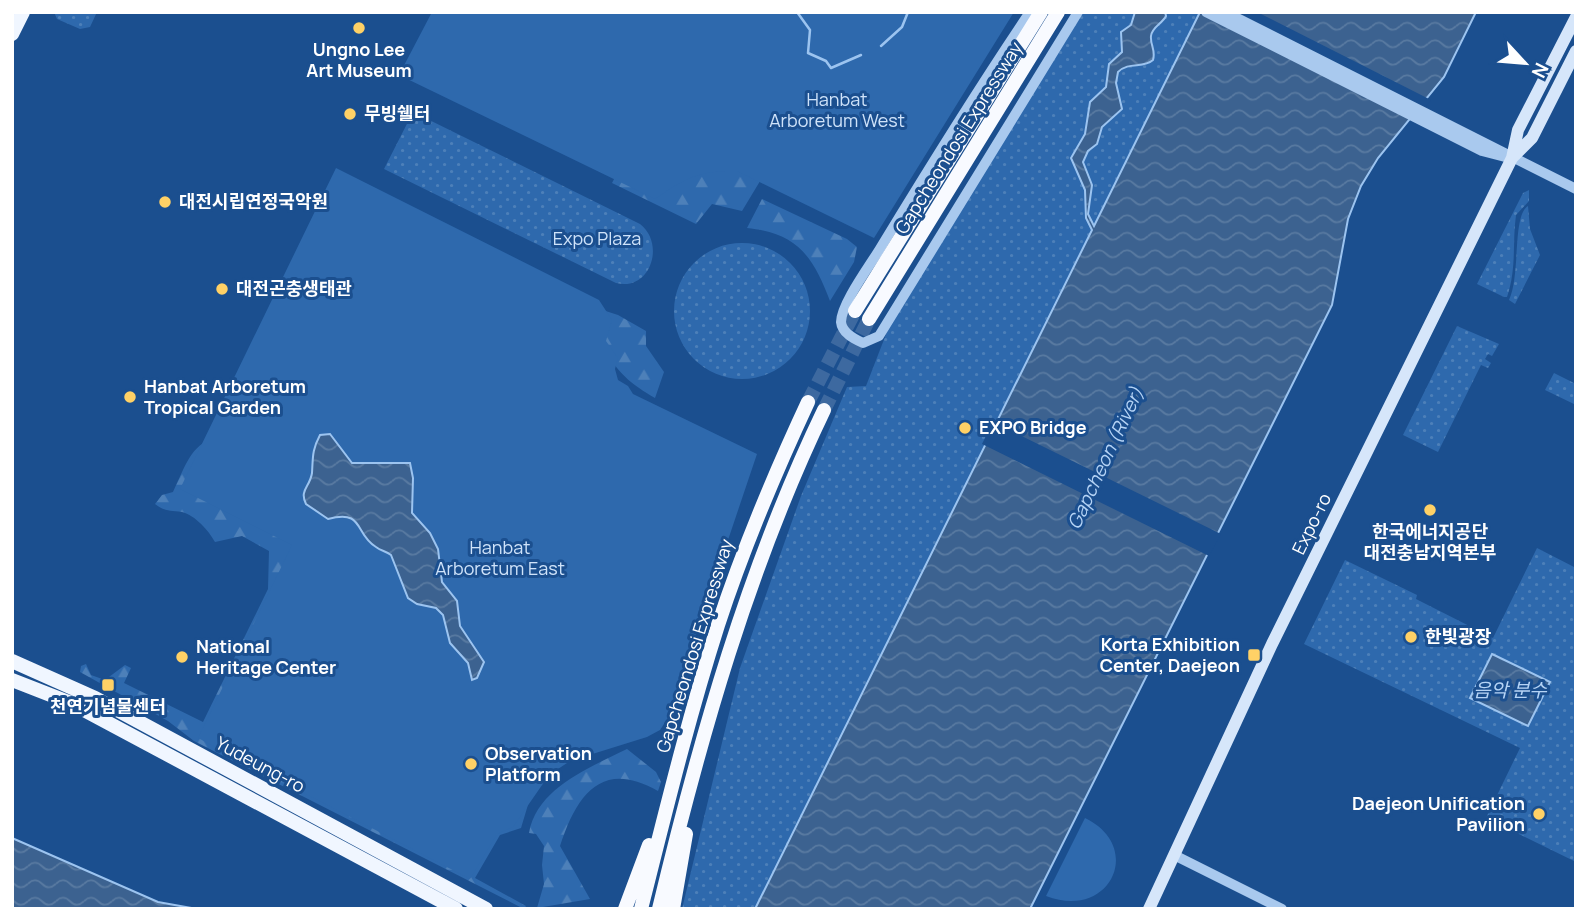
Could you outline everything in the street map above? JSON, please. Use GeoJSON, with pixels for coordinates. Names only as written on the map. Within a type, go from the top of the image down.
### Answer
{"type":"FeatureCollection","features":[{"type":"Feature","properties":{"kind":"highway"},"geometry":{"type":"LineString","coordinates":[[1017,48],[1032,12]]}},
{"type":"Feature","properties":{"kind":"highway","name":"Gapcheondosi Expressway"},"geometry":{"type":"LineString","coordinates":[[855,311],[1041,12]]}},
{"type":"Feature","properties":{"kind":"highway","name":"Gapcheondosi Expressway"},"geometry":{"type":"LineString","coordinates":[[869,319],[1058,12]]}},
{"type":"Feature","properties":{"kind":"highway"},"geometry":{"type":"LineString","coordinates":[[1039,46],[1067,12]]}},
{"type":"Feature","properties":{"kind":"highway","name":"Gapcheondosi Expressway"},"geometry":{"type":"LineString","coordinates":[[634,904],[741,560],[808,402]]}},
{"type":"Feature","properties":{"kind":"highway","name":"Gapcheondosi Expressway"},"geometry":{"type":"LineString","coordinates":[[664,907],[715,697],[754,574],[824,410]]}},
{"type":"Feature","properties":{"kind":"highway"},"geometry":{"type":"LineString","coordinates":[[664,907],[677,890],[697,770]]}},
{"type":"Feature","properties":{"kind":"main road"},"geometry":{"type":"LineString","coordinates":[[12,34],[23,12]]}},
{"type":"Feature","properties":{"kind":"main road","name":"Expo-ro"},"geometry":{"type":"LineString","coordinates":[[1149,909],[1272,644],[1512,158],[1518,130],[1576,17]]}},
{"type":"Feature","properties":{"kind":"main road","name":"Expo-ro"},"geometry":{"type":"LineString","coordinates":[[1512,158],[1532,138],[1576,51]]}},
{"type":"Feature","properties":{"kind":"main road","name":"Yudeung-ro"},"geometry":{"type":"LineString","coordinates":[[12,661],[95,698],[486,909]]}},
{"type":"Feature","properties":{"kind":"main road","name":"Yudeung-ro"},"geometry":{"type":"LineString","coordinates":[[12,680],[71,703],[456,909]]}},
{"type":"Feature","properties":{"kind":"street"},"geometry":{"type":"LineString","coordinates":[[1032,12],[940,150],[855,291],[841,319],[843,329],[852,338],[863,343],[879,336],[1078,12]]}},
{"type":"Feature","properties":{"kind":"street"},"geometry":{"type":"LineString","coordinates":[[1206,12],[1576,189]]}},
{"type":"Feature","properties":{"kind":"street"},"geometry":{"type":"LineString","coordinates":[[1225,12],[1485,146]]}},
{"type":"Feature","properties":{"kind":"street"},"geometry":{"type":"LineString","coordinates":[[1174,855],[1282,909]]}},
{"type":"Feature","properties":{"kind":"green space"},"geometry":{"type":"Polygon","coordinates":[[[54,12],[97,12],[90,27],[80,29],[57,19],[54,12]]]}},
{"type":"Feature","properties":{"kind":"green space","name":"Hanbat Arboretum West"},"geometry":{"type":"Polygon","coordinates":[[[432,12],[1014,12],[874,238],[737,171],[713,172],[693,177],[655,199],[399,75],[432,12]]]}},
{"type":"Feature","properties":{"kind":"green space"},"geometry":{"type":"Polygon","coordinates":[[[1083,12],[1200,12],[755,909],[682,909],[740,668],[801,496],[847,387],[866,386],[890,324],[1083,12]]]}},
{"type":"Feature","properties":{"kind":"green space","name":"Expo Plaza"},"geometry":{"type":"Polygon","coordinates":[[[413,112],[640,224],[652,243],[653,254],[645,274],[628,284],[616,283],[384,169],[413,112]]]}},
{"type":"Feature","properties":{"kind":"green space"},"geometry":{"type":"Polygon","coordinates":[[[637,135],[774,158],[742,211],[712,204],[696,224],[612,183],[637,135]]]}},
{"type":"Feature","properties":{"kind":"green space","name":"Hanbat Arboretum East"},"geometry":{"type":"Polygon","coordinates":[[[336,168],[599,300],[612,320],[606,341],[618,358],[615,369],[618,380],[628,386],[633,394],[757,454],[668,718],[660,730],[647,737],[570,761],[549,775],[513,827],[497,834],[470,879],[198,738],[292,545],[180,489],[336,168]]]}},
{"type":"Feature","properties":{"kind":"green space"},"geometry":{"type":"Polygon","coordinates":[[[1529,190],[1529,201],[1516,215],[1512,276],[1507,297],[1504,297],[1477,284],[1523,193],[1529,190]]]}},
{"type":"Feature","properties":{"kind":"green space"},"geometry":{"type":"Polygon","coordinates":[[[762,199],[847,239],[857,247],[854,262],[830,301],[817,271],[791,241],[779,235],[747,228],[762,199]]]}},
{"type":"Feature","properties":{"kind":"green space"},"geometry":{"type":"Polygon","coordinates":[[[1528,206],[1530,229],[1540,255],[1515,304],[1509,300],[1515,276],[1520,221],[1528,206]]]}},
{"type":"Feature","properties":{"kind":"green space"},"geometry":{"type":"Polygon","coordinates":[[[742,243],[768,248],[790,263],[805,285],[810,311],[805,337],[790,359],[768,374],[742,379],[716,374],[694,359],[679,337],[674,311],[679,285],[694,263],[716,248],[742,243]]]}},
{"type":"Feature","properties":{"kind":"green space"},"geometry":{"type":"Polygon","coordinates":[[[593,307],[618,315],[646,331],[646,346],[664,372],[655,398],[628,379],[612,360],[593,307]]]}},
{"type":"Feature","properties":{"kind":"green space"},"geometry":{"type":"Polygon","coordinates":[[[1457,326],[1499,344],[1492,356],[1488,354],[1485,359],[1491,363],[1488,368],[1481,365],[1438,452],[1403,435],[1457,326]]]}},
{"type":"Feature","properties":{"kind":"green space"},"geometry":{"type":"Polygon","coordinates":[[[1554,373],[1576,384],[1576,405],[1545,390],[1554,373]]]}},
{"type":"Feature","properties":{"kind":"green space"},"geometry":{"type":"Polygon","coordinates":[[[210,440],[286,532],[530,798],[521,828],[500,835],[475,878],[526,906],[524,909],[194,741],[168,721],[80,672],[81,666],[86,664],[91,675],[105,680],[125,665],[131,668],[124,683],[203,722],[268,589],[269,551],[242,536],[215,542],[192,516],[165,510],[155,504],[162,495],[173,492],[192,454],[210,440]]]}},
{"type":"Feature","properties":{"kind":"green space"},"geometry":{"type":"Polygon","coordinates":[[[1537,548],[1576,568],[1576,862],[1486,818],[1520,748],[1304,644],[1345,560],[1417,595],[1416,599],[1493,638],[1537,548]]]}},
{"type":"Feature","properties":{"kind":"green space"},"geometry":{"type":"Polygon","coordinates":[[[627,749],[656,772],[661,782],[658,791],[638,782],[621,779],[594,787],[575,811],[560,846],[590,899],[537,908],[544,884],[544,846],[536,834],[529,833],[534,817],[542,804],[567,781],[627,749]]]}},
{"type":"Feature","properties":{"kind":"green space"},"geometry":{"type":"Polygon","coordinates":[[[1085,818],[1103,831],[1113,846],[1116,862],[1112,877],[1102,890],[1088,898],[1069,901],[1046,896],[1085,818]]]}},
{"type":"Feature","properties":{"kind":"water","name":"Gapcheon (River)"},"geometry":{"type":"Polygon","coordinates":[[[1135,12],[1165,12],[1166,16],[1152,33],[1153,60],[1118,72],[1116,83],[1122,109],[1102,127],[1097,144],[1088,151],[1083,162],[1092,185],[1088,214],[1094,226],[1200,12],[1476,12],[1444,77],[1378,158],[1361,186],[1348,219],[1332,305],[1030,909],[755,909],[1092,230],[1086,218],[1085,190],[1071,158],[1085,134],[1090,102],[1106,87],[1109,64],[1122,52],[1121,32],[1131,25],[1135,12]]]}},
{"type":"Feature","properties":{"kind":"water"},"geometry":{"type":"Polygon","coordinates":[[[330,434],[352,463],[410,463],[413,478],[412,513],[430,533],[438,549],[442,582],[457,601],[460,626],[484,662],[477,678],[472,680],[468,663],[450,643],[443,615],[436,608],[417,604],[408,598],[391,555],[369,542],[354,520],[348,517],[328,519],[306,504],[304,492],[311,478],[316,445],[320,435],[330,434]]]}},
{"type":"Feature","properties":{"kind":"water","name":"음악 분수"},"geometry":{"type":"Polygon","coordinates":[[[1492,654],[1550,682],[1528,726],[1470,698],[1492,654]]]}},
{"type":"Feature","properties":{"kind":"water"},"geometry":{"type":"Polygon","coordinates":[[[12,838],[158,902],[197,909],[12,909],[12,838]]]}},
{"type":"Feature","properties":{"kind":"pier"},"geometry":{"type":"Polygon","coordinates":[[[1196,12],[1257,12],[1431,100],[1412,124],[1412,119],[1196,12]]]}},
{"type":"Feature","properties":{"kind":"pier"},"geometry":{"type":"Polygon","coordinates":[[[993,422],[1221,534],[1209,556],[982,444],[993,422]]]}},
{"type":"Feature","properties":{"kind":"waterway"},"geometry":{"type":"LineString","coordinates":[[797,12],[810,30],[808,53],[826,61],[831,68],[861,55]]}},
{"type":"Feature","properties":{"kind":"waterway"},"geometry":{"type":"LineString","coordinates":[[881,46],[902,27],[908,12]]}},
{"type":"Feature","properties":{"kind":"tunnel"},"geometry":{"type":"LineString","coordinates":[[808,402],[855,311]]}},
{"type":"Feature","properties":{"kind":"tunnel"},"geometry":{"type":"LineString","coordinates":[[824,410],[869,319]]}},
{"type":"Feature","properties":{"kind":"place","name":"Ungno Lee Art Museum"},"geometry":{"type":"Point","coordinates":[359,28]}},
{"type":"Feature","properties":{"kind":"place","name":"무빙쉘터"},"geometry":{"type":"Point","coordinates":[350,114]}},
{"type":"Feature","properties":{"kind":"place","name":"대전시립연정국악원"},"geometry":{"type":"Point","coordinates":[165,202]}},
{"type":"Feature","properties":{"kind":"place","name":"대전곤충생태관"},"geometry":{"type":"Point","coordinates":[222,289]}},
{"type":"Feature","properties":{"kind":"place","name":"Hanbat Arboretum Tropical Garden"},"geometry":{"type":"Point","coordinates":[130,397]}},
{"type":"Feature","properties":{"kind":"place","name":"EXPO Bridge"},"geometry":{"type":"Point","coordinates":[965,428]}},
{"type":"Feature","properties":{"kind":"place","name":"한국에너지공단 대전충남지역본부"},"geometry":{"type":"Point","coordinates":[1430,510]}},
{"type":"Feature","properties":{"kind":"place","name":"한빛광장"},"geometry":{"type":"Point","coordinates":[1411,637]}},
{"type":"Feature","properties":{"kind":"place","name":"Korta Exhibition Center, Daejeon"},"geometry":{"type":"Point","coordinates":[1254,655]}},
{"type":"Feature","properties":{"kind":"place","name":"National Heritage Center"},"geometry":{"type":"Point","coordinates":[182,657]}},
{"type":"Feature","properties":{"kind":"place","name":"천연기념물센터"},"geometry":{"type":"Point","coordinates":[108,685]}},
{"type":"Feature","properties":{"kind":"place","name":"Observation Platform"},"geometry":{"type":"Point","coordinates":[471,764]}},
{"type":"Feature","properties":{"kind":"place","name":"Daejeon Unification Pavilion"},"geometry":{"type":"Point","coordinates":[1539,814]}}]}
